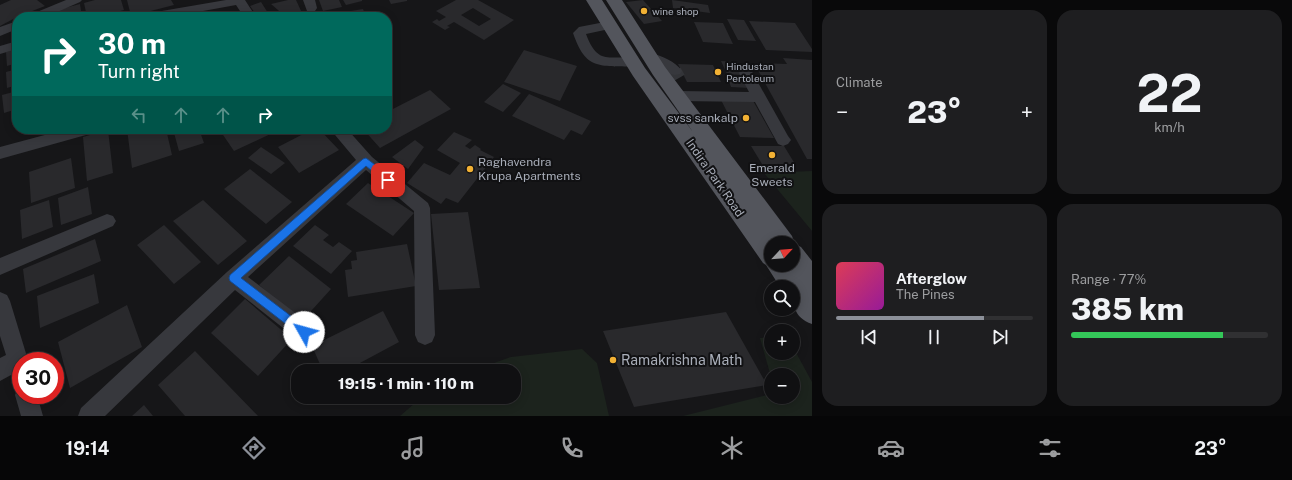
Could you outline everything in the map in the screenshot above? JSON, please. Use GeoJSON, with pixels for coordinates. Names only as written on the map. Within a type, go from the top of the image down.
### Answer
{"type":"FeatureCollection","features":[{"type":"Feature","properties":{"kind":"main road","name":"Indira Park Road"},"geometry":{"type":"LineString","coordinates":[[594,0],[610,25],[643,60],[676,84],[779,236]]}},
{"type":"Feature","properties":{"kind":"main road","name":"Indira Park Road"},"geometry":{"type":"LineString","coordinates":[[614,0],[643,60],[764,245]]}},
{"type":"Feature","properties":{"kind":"main road"},"geometry":{"type":"LineString","coordinates":[[800,264],[812,280]]}},
{"type":"Feature","properties":{"kind":"main road"},"geometry":{"type":"LineString","coordinates":[[783,272],[812,312]]}},
{"type":"Feature","properties":{"kind":"street"},"geometry":{"type":"LineString","coordinates":[[48,12],[76,0]]}},
{"type":"Feature","properties":{"kind":"street"},"geometry":{"type":"LineString","coordinates":[[176,12],[239,0],[247,12]]}},
{"type":"Feature","properties":{"kind":"street"},"geometry":{"type":"LineString","coordinates":[[610,25],[579,32],[586,51],[598,61],[643,60]]}},
{"type":"Feature","properties":{"kind":"street"},"geometry":{"type":"LineString","coordinates":[[0,32],[12,27]]}},
{"type":"Feature","properties":{"kind":"street"},"geometry":{"type":"LineString","coordinates":[[0,50],[12,46]]}},
{"type":"Feature","properties":{"kind":"street"},"geometry":{"type":"LineString","coordinates":[[746,73],[783,140]]}},
{"type":"Feature","properties":{"kind":"street"},"geometry":{"type":"LineString","coordinates":[[676,84],[759,97]]}},
{"type":"Feature","properties":{"kind":"street"},"geometry":{"type":"LineString","coordinates":[[0,153],[70,134]]}},
{"type":"Feature","properties":{"kind":"street"},"geometry":{"type":"LineString","coordinates":[[342,134],[366,161],[422,208],[424,335]]}},
{"type":"Feature","properties":{"kind":"street"},"geometry":{"type":"LineString","coordinates":[[89,416],[234,278],[366,161]]}},
{"type":"Feature","properties":{"kind":"street"},"geometry":{"type":"LineString","coordinates":[[0,267],[107,221]]}},
{"type":"Feature","properties":{"kind":"street"},"geometry":{"type":"LineString","coordinates":[[234,278],[304,332]]}},
{"type":"Feature","properties":{"kind":"street"},"geometry":{"type":"LineString","coordinates":[[0,301],[12,363]]}},
{"type":"Feature","properties":{"kind":"street"},"geometry":{"type":"LineString","coordinates":[[29,404],[32,416]]}},
{"type":"Feature","properties":{"kind":"shaded area"},"geometry":{"type":"Polygon","coordinates":[[[812,171],[812,231],[764,173],[812,171]]]}},
{"type":"Feature","properties":{"kind":"shaded area"},"geometry":{"type":"Polygon","coordinates":[[[760,338],[764,338],[764,352],[760,338]]]}},
{"type":"Feature","properties":{"kind":"shaded area"},"geometry":{"type":"Polygon","coordinates":[[[582,349],[597,363],[609,416],[400,416],[414,404],[521,404],[521,364],[492,364],[511,357],[582,349]]]}},
{"type":"Feature","properties":{"kind":"shaded area"},"geometry":{"type":"Polygon","coordinates":[[[766,360],[800,360],[812,382],[812,416],[683,416],[764,396],[764,404],[800,404],[800,368],[768,368],[766,360]]]}},
{"type":"Feature","properties":{"kind":"building"},"geometry":{"type":"Polygon","coordinates":[[[11,0],[37,0],[45,6],[30,12],[12,12],[12,20],[0,26],[0,5],[11,0]]]}},
{"type":"Feature","properties":{"kind":"building"},"geometry":{"type":"Polygon","coordinates":[[[95,0],[121,0],[124,10],[116,12],[86,12],[84,3],[95,0]]]}},
{"type":"Feature","properties":{"kind":"building"},"geometry":{"type":"Polygon","coordinates":[[[127,0],[171,0],[174,5],[147,12],[130,12],[127,0]]]}},
{"type":"Feature","properties":{"kind":"building"},"geometry":{"type":"Polygon","coordinates":[[[288,0],[296,0],[302,12],[280,12],[271,4],[288,0]]]}},
{"type":"Feature","properties":{"kind":"building"},"geometry":{"type":"Polygon","coordinates":[[[319,0],[339,0],[342,7],[323,11],[319,0]]]}},
{"type":"Feature","properties":{"kind":"building"},"geometry":{"type":"Polygon","coordinates":[[[343,0],[362,0],[362,1],[346,5],[343,0]]]}},
{"type":"Feature","properties":{"kind":"building"},"geometry":{"type":"Polygon","coordinates":[[[389,0],[407,0],[407,1],[391,4],[389,0]]]}},
{"type":"Feature","properties":{"kind":"building"},"geometry":{"type":"Polygon","coordinates":[[[456,0],[478,0],[514,20],[484,40],[454,22],[447,26],[450,27],[445,30],[432,22],[437,19],[439,21],[446,17],[436,11],[456,0]],[[473,8],[461,15],[479,26],[491,19],[473,8]]]}},
{"type":"Feature","properties":{"kind":"building","name":"wine shop"},"geometry":{"type":"Polygon","coordinates":[[[643,0],[662,21],[644,24],[626,2],[643,0]]]}},
{"type":"Feature","properties":{"kind":"building"},"geometry":{"type":"Polygon","coordinates":[[[672,0],[708,5],[710,13],[673,8],[672,0]]]}},
{"type":"Feature","properties":{"kind":"building"},"geometry":{"type":"Polygon","coordinates":[[[261,2],[267,12],[254,12],[250,6],[261,2]]]}},
{"type":"Feature","properties":{"kind":"building"},"geometry":{"type":"Polygon","coordinates":[[[80,4],[81,12],[57,12],[57,10],[80,4]]]}},
{"type":"Feature","properties":{"kind":"building"},"geometry":{"type":"Polygon","coordinates":[[[363,9],[364,12],[345,12],[363,9]]]}},
{"type":"Feature","properties":{"kind":"building"},"geometry":{"type":"Polygon","coordinates":[[[727,19],[744,20],[756,41],[738,40],[727,19]]]}},
{"type":"Feature","properties":{"kind":"building"},"geometry":{"type":"Polygon","coordinates":[[[749,21],[795,23],[812,49],[812,52],[766,50],[749,21]]]}},
{"type":"Feature","properties":{"kind":"building"},"geometry":{"type":"Polygon","coordinates":[[[694,22],[723,23],[733,44],[703,42],[694,22]]]}},
{"type":"Feature","properties":{"kind":"building"},"geometry":{"type":"Polygon","coordinates":[[[12,50],[12,64],[7,66],[6,52],[12,50]]]}},
{"type":"Feature","properties":{"kind":"building"},"geometry":{"type":"Polygon","coordinates":[[[524,50],[577,66],[560,101],[504,82],[524,50]]]}},
{"type":"Feature","properties":{"kind":"building"},"geometry":{"type":"Polygon","coordinates":[[[783,58],[812,60],[812,159],[807,159],[754,63],[787,64],[783,58]]]}},
{"type":"Feature","properties":{"kind":"building"},"geometry":{"type":"Polygon","coordinates":[[[721,61],[737,62],[743,75],[727,74],[721,61]]]}},
{"type":"Feature","properties":{"kind":"building"},"geometry":{"type":"Polygon","coordinates":[[[678,64],[713,65],[721,82],[687,82],[678,64]]]}},
{"type":"Feature","properties":{"kind":"building"},"geometry":{"type":"Polygon","coordinates":[[[12,70],[12,86],[7,88],[6,72],[12,70]]]}},
{"type":"Feature","properties":{"kind":"building"},"geometry":{"type":"Polygon","coordinates":[[[727,76],[745,77],[750,88],[731,87],[727,76]]]}},
{"type":"Feature","properties":{"kind":"building"},"geometry":{"type":"Polygon","coordinates":[[[503,84],[521,93],[503,112],[484,102],[503,84]]]}},
{"type":"Feature","properties":{"kind":"building"},"geometry":{"type":"Polygon","coordinates":[[[430,90],[451,109],[380,148],[367,134],[392,134],[392,109],[430,90]]]}},
{"type":"Feature","properties":{"kind":"building"},"geometry":{"type":"Polygon","coordinates":[[[12,92],[12,111],[4,113],[2,95],[12,92]]]}},
{"type":"Feature","properties":{"kind":"building"},"geometry":{"type":"Polygon","coordinates":[[[529,94],[591,121],[582,135],[571,130],[564,140],[512,116],[529,94]]]}},
{"type":"Feature","properties":{"kind":"building","name":"svss sankalp"},"geometry":{"type":"Polygon","coordinates":[[[752,99],[774,138],[740,137],[721,100],[752,99]]]}},
{"type":"Feature","properties":{"kind":"building","name":"Raghavendra Krupa Apartments"},"geometry":{"type":"Polygon","coordinates":[[[454,132],[472,140],[465,146],[470,149],[475,145],[481,149],[480,150],[494,157],[458,203],[446,198],[441,204],[407,183],[424,163],[450,175],[460,163],[437,150],[454,132]]]}},
{"type":"Feature","properties":{"kind":"building"},"geometry":{"type":"Polygon","coordinates":[[[94,134],[108,134],[113,173],[87,181],[83,137],[94,134]]]}},
{"type":"Feature","properties":{"kind":"building"},"geometry":{"type":"Polygon","coordinates":[[[128,134],[167,134],[172,155],[132,168],[128,134]]]}},
{"type":"Feature","properties":{"kind":"building"},"geometry":{"type":"Polygon","coordinates":[[[174,134],[201,134],[204,143],[179,151],[174,134]]]}},
{"type":"Feature","properties":{"kind":"building"},"geometry":{"type":"Polygon","coordinates":[[[222,134],[270,134],[234,151],[222,134]]]}},
{"type":"Feature","properties":{"kind":"building"},"geometry":{"type":"Polygon","coordinates":[[[303,134],[324,134],[339,150],[299,173],[278,147],[303,134]]]}},
{"type":"Feature","properties":{"kind":"building"},"geometry":{"type":"Polygon","coordinates":[[[415,140],[424,147],[408,169],[392,157],[415,140]]]}},
{"type":"Feature","properties":{"kind":"building"},"geometry":{"type":"Polygon","coordinates":[[[751,146],[784,146],[795,164],[762,164],[751,146]]]}},
{"type":"Feature","properties":{"kind":"building"},"geometry":{"type":"Polygon","coordinates":[[[261,147],[285,163],[271,174],[248,158],[261,147]]]}},
{"type":"Feature","properties":{"kind":"building"},"geometry":{"type":"Polygon","coordinates":[[[71,158],[75,188],[31,203],[29,172],[71,158]]]}},
{"type":"Feature","properties":{"kind":"building"},"geometry":{"type":"Polygon","coordinates":[[[250,169],[292,202],[266,224],[224,189],[250,169]]]}},
{"type":"Feature","properties":{"kind":"building"},"geometry":{"type":"Polygon","coordinates":[[[368,183],[414,213],[393,236],[346,204],[368,183]]]}},
{"type":"Feature","properties":{"kind":"building"},"geometry":{"type":"Polygon","coordinates":[[[88,187],[92,214],[61,225],[58,198],[88,187]]]}},
{"type":"Feature","properties":{"kind":"building"},"geometry":{"type":"Polygon","coordinates":[[[49,200],[53,227],[22,239],[20,210],[49,200]]]}},
{"type":"Feature","properties":{"kind":"building"},"geometry":{"type":"Polygon","coordinates":[[[203,200],[247,241],[218,265],[173,221],[203,200]]]}},
{"type":"Feature","properties":{"kind":"building"},"geometry":{"type":"Polygon","coordinates":[[[468,212],[480,288],[439,290],[431,214],[468,212]]]}},
{"type":"Feature","properties":{"kind":"building"},"geometry":{"type":"Polygon","coordinates":[[[164,225],[201,262],[174,284],[137,245],[164,225]]]}},
{"type":"Feature","properties":{"kind":"building"},"geometry":{"type":"Polygon","coordinates":[[[315,225],[329,235],[323,240],[333,247],[339,242],[352,251],[331,274],[293,246],[315,225]]]}},
{"type":"Feature","properties":{"kind":"building"},"geometry":{"type":"Polygon","coordinates":[[[95,239],[101,261],[26,293],[23,269],[95,239]]]}},
{"type":"Feature","properties":{"kind":"building"},"geometry":{"type":"Polygon","coordinates":[[[407,244],[416,286],[348,297],[345,270],[352,269],[351,261],[357,260],[356,252],[407,244]]]}},
{"type":"Feature","properties":{"kind":"building"},"geometry":{"type":"Polygon","coordinates":[[[289,256],[331,289],[302,321],[259,285],[289,256]]]}},
{"type":"Feature","properties":{"kind":"building"},"geometry":{"type":"Polygon","coordinates":[[[94,274],[99,303],[40,328],[37,296],[94,274]]]}},
{"type":"Feature","properties":{"kind":"building"},"geometry":{"type":"Polygon","coordinates":[[[245,299],[292,339],[258,376],[211,333],[245,299]]]}},
{"type":"Feature","properties":{"kind":"building"},"geometry":{"type":"Polygon","coordinates":[[[127,305],[142,347],[70,388],[64,365],[64,352],[61,352],[58,342],[127,305]]]}},
{"type":"Feature","properties":{"kind":"building"},"geometry":{"type":"Polygon","coordinates":[[[383,311],[399,342],[358,364],[320,364],[312,346],[383,311]]]}},
{"type":"Feature","properties":{"kind":"building"},"geometry":{"type":"Polygon","coordinates":[[[726,312],[764,380],[764,385],[634,407],[603,331],[726,312]]]}},
{"type":"Feature","properties":{"kind":"building"},"geometry":{"type":"Polygon","coordinates":[[[195,351],[258,416],[185,416],[158,385],[195,351]]]}},
{"type":"Feature","properties":{"kind":"building"},"geometry":{"type":"Polygon","coordinates":[[[144,405],[153,416],[132,416],[144,405]]]}},
{"type":"Feature","properties":{"kind":"tunnel"},"geometry":{"type":"LineString","coordinates":[[675,71],[679,78]]}},
{"type":"Feature","properties":{"kind":"place","name":"wine shop"},"geometry":{"type":"Point","coordinates":[644,11]}},
{"type":"Feature","properties":{"kind":"place","name":"Hindustan Pertoleum"},"geometry":{"type":"Point","coordinates":[718,72]}},
{"type":"Feature","properties":{"kind":"place","name":"svss sankalp"},"geometry":{"type":"Point","coordinates":[746,118]}},
{"type":"Feature","properties":{"kind":"place","name":"Emerald Sweets"},"geometry":{"type":"Point","coordinates":[772,155]}},
{"type":"Feature","properties":{"kind":"place","name":"Raghavendra Krupa Apartments"},"geometry":{"type":"Point","coordinates":[470,169]}},
{"type":"Feature","properties":{"kind":"place","name":"Ramakrishna Math"},"geometry":{"type":"Point","coordinates":[613,360]}},
{"type":"Feature","properties":{"kind":"route"},"geometry":{"type":"LineString","coordinates":[[304,332],[234,278],[366,161],[388,180]]}}]}
